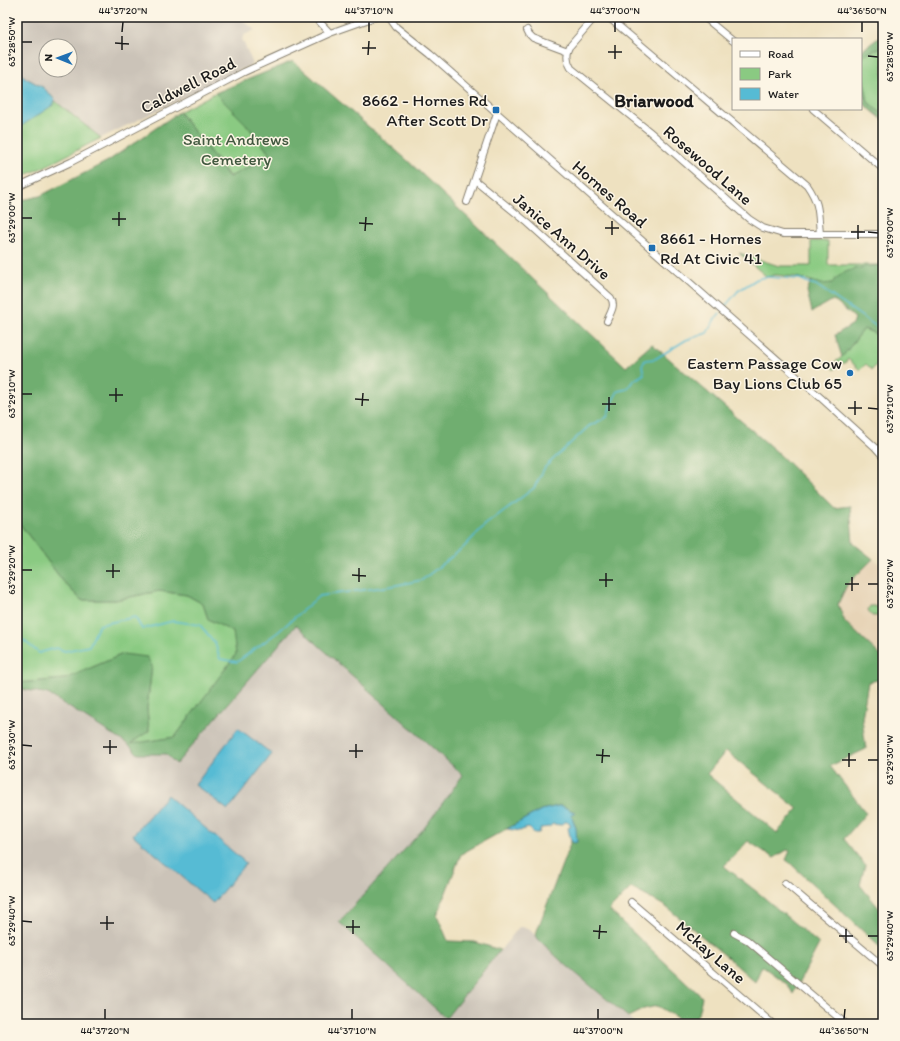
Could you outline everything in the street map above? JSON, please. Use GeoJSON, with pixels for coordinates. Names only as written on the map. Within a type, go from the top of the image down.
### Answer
{"type":"FeatureCollection","features":[{"type":"Feature","properties":{"kind":"street"},"geometry":{"type":"LineString","coordinates":[[315,17],[330,33]]}},
{"type":"Feature","properties":{"kind":"street","name":"Caldwell Road"},"geometry":{"type":"LineString","coordinates":[[17,187],[71,162],[244,72],[330,33],[375,17]]}},
{"type":"Feature","properties":{"kind":"street","name":"Hornes Road"},"geometry":{"type":"LineString","coordinates":[[389,17],[396,27],[430,54],[821,398],[883,456]]}},
{"type":"Feature","properties":{"kind":"street"},"geometry":{"type":"LineString","coordinates":[[526,30],[534,38],[568,51],[570,46],[595,17]]}},
{"type":"Feature","properties":{"kind":"street"},"geometry":{"type":"LineString","coordinates":[[608,17],[807,186],[813,193],[817,203],[820,234]]}},
{"type":"Feature","properties":{"kind":"street"},"geometry":{"type":"LineString","coordinates":[[704,17],[732,40]]}},
{"type":"Feature","properties":{"kind":"street","name":"Rosewood Lane"},"geometry":{"type":"LineString","coordinates":[[568,51],[568,61],[572,68],[649,131],[749,219],[763,228],[778,233],[793,235],[883,234]]}},
{"type":"Feature","properties":{"kind":"street"},"geometry":{"type":"LineString","coordinates":[[814,110],[883,169]]}},
{"type":"Feature","properties":{"kind":"street"},"geometry":{"type":"LineString","coordinates":[[468,202],[497,113]]}},
{"type":"Feature","properties":{"kind":"street","name":"Janice Ann Drive"},"geometry":{"type":"LineString","coordinates":[[475,180],[528,224],[611,298],[613,301],[613,306],[607,321]]}},
{"type":"Feature","properties":{"kind":"street"},"geometry":{"type":"LineString","coordinates":[[785,883],[883,966]]}},
{"type":"Feature","properties":{"kind":"street","name":"Mckay Lane"},"geometry":{"type":"LineString","coordinates":[[632,902],[773,1024]]}},
{"type":"Feature","properties":{"kind":"street"},"geometry":{"type":"LineString","coordinates":[[734,933],[748,940],[846,1024]]}},
{"type":"Feature","properties":{"kind":"shaded area"},"geometry":{"type":"Polygon","coordinates":[[[17,17],[239,17],[255,30],[244,35],[242,39],[253,64],[101,138],[55,101],[55,99],[44,88],[17,71],[17,17]]]}},
{"type":"Feature","properties":{"kind":"shaded area"},"geometry":{"type":"Polygon","coordinates":[[[873,559],[883,567],[882,657],[845,622],[838,604],[847,585],[873,559]]]}},
{"type":"Feature","properties":{"kind":"shaded area"},"geometry":{"type":"Polygon","coordinates":[[[296,625],[463,775],[425,827],[339,922],[446,1018],[519,927],[528,928],[560,960],[636,1024],[17,1024],[17,688],[48,694],[129,745],[138,754],[166,754],[176,764],[296,625]]]}},
{"type":"Feature","properties":{"kind":"green space"},"geometry":{"type":"Polygon","coordinates":[[[883,36],[883,46],[862,56],[862,50],[883,36]]]}},
{"type":"Feature","properties":{"kind":"green space"},"geometry":{"type":"Polygon","coordinates":[[[883,46],[883,114],[868,102],[862,71],[862,56],[883,46]]]}},
{"type":"Feature","properties":{"kind":"green space"},"geometry":{"type":"Polygon","coordinates":[[[293,61],[407,160],[626,367],[652,344],[777,452],[834,508],[850,506],[853,543],[873,559],[847,585],[838,604],[845,622],[882,657],[883,656],[883,679],[868,682],[862,718],[866,749],[830,766],[866,813],[844,839],[865,865],[860,885],[883,913],[883,950],[786,860],[790,851],[787,850],[774,858],[748,841],[724,866],[819,944],[793,994],[788,985],[762,966],[755,982],[665,906],[631,888],[609,910],[702,997],[698,1014],[690,1024],[657,1006],[644,1009],[628,1017],[560,960],[535,936],[571,841],[574,843],[576,828],[570,815],[575,812],[562,806],[558,806],[541,810],[461,854],[437,915],[448,941],[475,942],[500,950],[446,1018],[339,922],[425,827],[463,775],[296,625],[176,764],[166,754],[138,754],[129,745],[48,694],[17,688],[17,683],[65,679],[123,654],[147,657],[152,666],[147,708],[149,731],[130,744],[175,737],[236,654],[233,632],[208,619],[203,604],[187,595],[159,591],[116,600],[81,600],[62,580],[17,520],[17,201],[40,196],[108,161],[179,112],[229,177],[260,162],[269,153],[246,124],[215,93],[293,61]],[[726,751],[707,774],[777,833],[798,809],[726,751]]]}},
{"type":"Feature","properties":{"kind":"green space"},"geometry":{"type":"Polygon","coordinates":[[[17,71],[44,88],[55,101],[101,138],[17,179],[17,71]]]}},
{"type":"Feature","properties":{"kind":"green space"},"geometry":{"type":"Polygon","coordinates":[[[862,71],[868,102],[883,114],[883,120],[865,105],[862,87],[862,71]]]}},
{"type":"Feature","properties":{"kind":"green space","name":"Saint Andrews Cemetery"},"geometry":{"type":"Polygon","coordinates":[[[215,93],[246,124],[269,153],[260,162],[230,177],[179,112],[215,93]]]}},
{"type":"Feature","properties":{"kind":"green space"},"geometry":{"type":"Polygon","coordinates":[[[811,241],[828,241],[828,265],[883,265],[883,330],[811,281],[796,277],[775,275],[767,277],[739,253],[779,266],[811,266],[811,241]]]}},
{"type":"Feature","properties":{"kind":"green space"},"geometry":{"type":"Polygon","coordinates":[[[883,265],[883,337],[864,329],[842,357],[835,335],[853,324],[855,318],[833,300],[812,312],[807,291],[811,281],[822,284],[832,283],[842,274],[849,271],[862,267],[883,265]]]}},
{"type":"Feature","properties":{"kind":"green space"},"geometry":{"type":"Polygon","coordinates":[[[864,329],[883,337],[883,357],[872,370],[866,364],[860,370],[848,359],[844,364],[841,361],[834,370],[831,365],[842,357],[864,329]]]}},
{"type":"Feature","properties":{"kind":"green space"},"geometry":{"type":"Polygon","coordinates":[[[17,520],[62,580],[81,600],[116,600],[159,591],[187,595],[203,604],[208,619],[234,632],[236,655],[175,737],[129,745],[149,730],[147,708],[152,666],[123,654],[65,679],[17,683],[17,520]]]}},
{"type":"Feature","properties":{"kind":"green space"},"geometry":{"type":"Polygon","coordinates":[[[870,606],[883,609],[883,616],[872,616],[868,610],[870,606]]]}},
{"type":"Feature","properties":{"kind":"water"},"geometry":{"type":"Polygon","coordinates":[[[21,74],[44,88],[55,100],[53,105],[17,129],[17,75],[21,74]]]}},
{"type":"Feature","properties":{"kind":"water"},"geometry":{"type":"Polygon","coordinates":[[[238,728],[272,754],[228,810],[195,785],[238,728]]]}},
{"type":"Feature","properties":{"kind":"water"},"geometry":{"type":"Polygon","coordinates":[[[167,795],[246,863],[213,903],[133,835],[167,795]]]}},
{"type":"Feature","properties":{"kind":"water"},"geometry":{"type":"Polygon","coordinates":[[[562,806],[576,813],[571,815],[576,828],[577,842],[574,843],[571,841],[568,828],[571,826],[569,822],[565,822],[560,825],[553,824],[549,827],[541,828],[539,833],[534,833],[529,828],[520,831],[507,829],[541,810],[562,806]]]}},
{"type":"Feature","properties":{"kind":"waterway"},"geometry":{"type":"LineString","coordinates":[[722,310],[738,291],[757,279],[766,277],[800,279],[816,285],[883,331]]}},
{"type":"Feature","properties":{"kind":"waterway"},"geometry":{"type":"LineString","coordinates":[[17,635],[39,653],[56,648],[65,651],[89,646],[99,625],[135,617],[142,629],[173,621],[200,625],[215,643],[220,659],[237,662],[278,632],[319,596],[392,586],[422,580],[463,548],[485,525],[534,488],[545,467],[589,426],[607,417],[612,402],[618,391],[627,389],[633,381],[644,374],[642,366],[645,360],[655,359],[686,340],[707,333],[720,313]]}},
{"type":"Feature","properties":{"kind":"place","name":"8662 - Hornes Rd After Scott Dr"},"geometry":{"type":"Point","coordinates":[496,110]}},
{"type":"Feature","properties":{"kind":"place","name":"8661 - Hornes Rd At Civic 41"},"geometry":{"type":"Point","coordinates":[652,248]}},
{"type":"Feature","properties":{"kind":"place","name":"Eastern Passage Cow Bay Lions Club 65"},"geometry":{"type":"Point","coordinates":[850,373]}},
{"type":"Feature","properties":{"kind":"district","name":"Briarwood"},"geometry":{"type":"Point","coordinates":[654,101]}}]}
